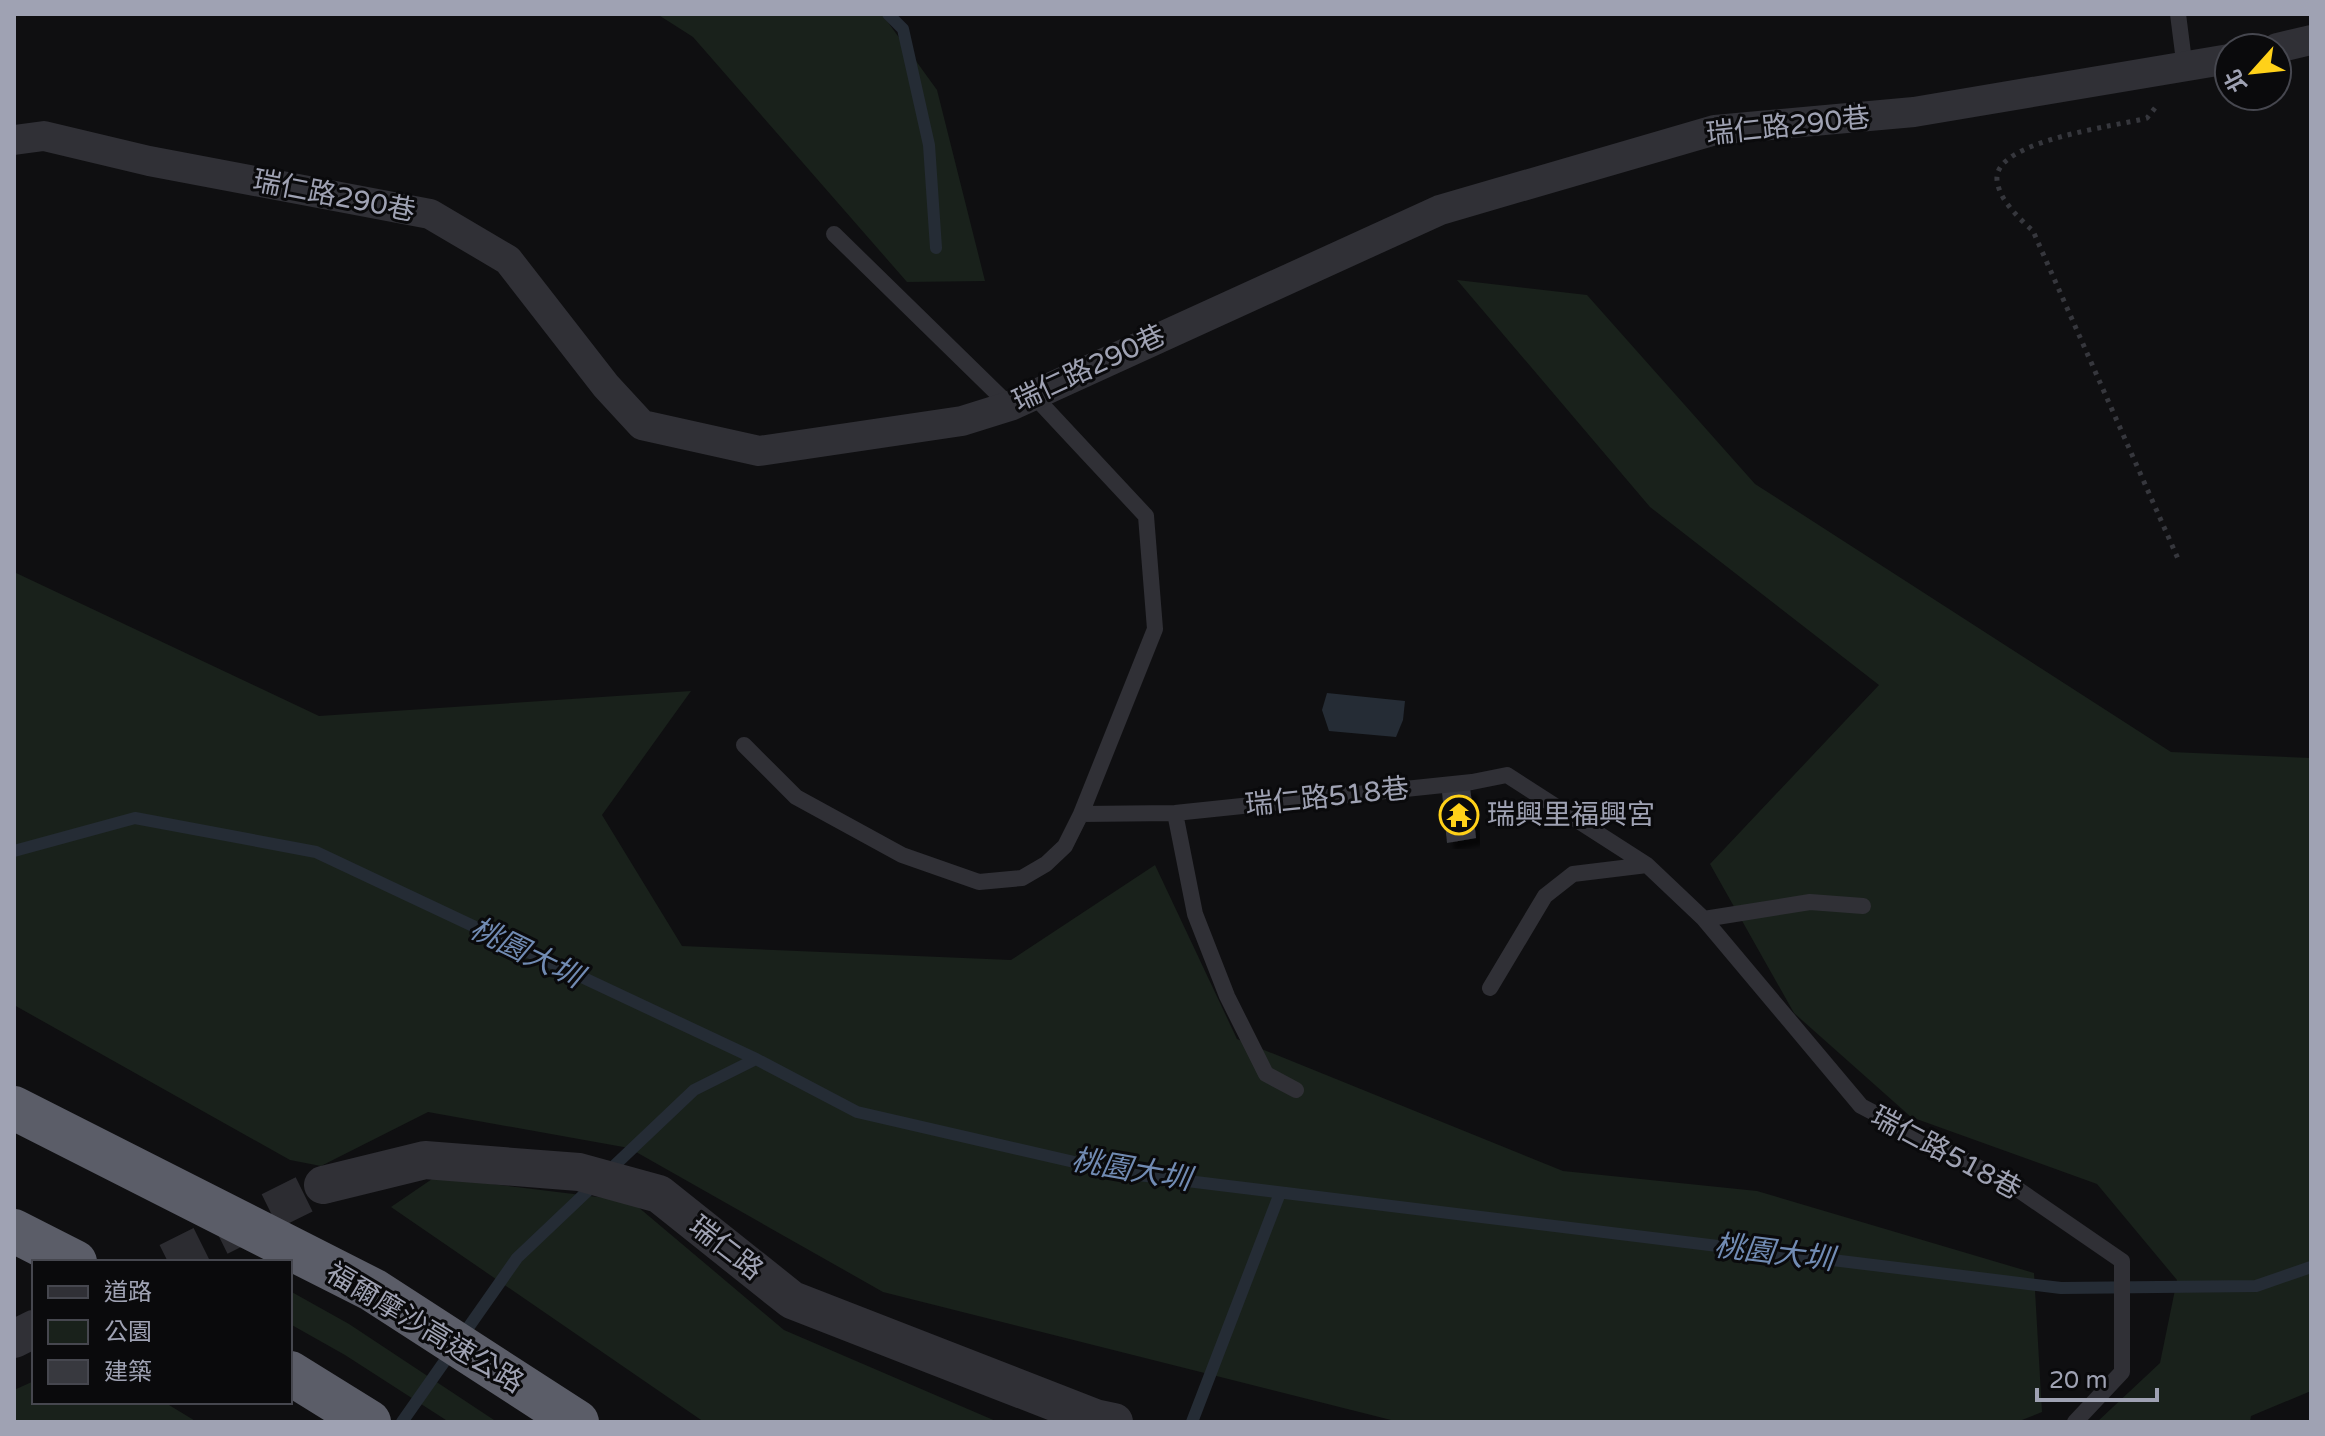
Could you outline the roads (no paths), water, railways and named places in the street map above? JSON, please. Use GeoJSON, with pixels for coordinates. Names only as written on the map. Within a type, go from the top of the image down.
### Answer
{"type":"FeatureCollection","features":[{"type":"Feature","properties":{"kind":"highway","name":"福爾摩沙高速公路"},"geometry":{"type":"LineString","coordinates":[[14,1108],[373,1290],[577,1422]]}},
{"type":"Feature","properties":{"kind":"highway"},"geometry":{"type":"LineString","coordinates":[[14,1231],[71,1260]]}},
{"type":"Feature","properties":{"kind":"highway"},"geometry":{"type":"LineString","coordinates":[[292,1374],[369,1422]]}},
{"type":"Feature","properties":{"kind":"street","name":"瑞仁路290巷"},"geometry":{"type":"LineString","coordinates":[[14,140],[44,136],[149,161],[430,214],[508,260],[606,386],[642,425],[759,451],[962,421],[1022,401],[1440,210],[1715,130],[1914,112],[2213,63]]}},
{"type":"Feature","properties":{"kind":"street","name":"瑞仁路"},"geometry":{"type":"LineString","coordinates":[[323,1185],[425,1160],[579,1172],[659,1194],[792,1300],[1095,1418],[1114,1422]]}},
{"type":"Feature","properties":{"kind":"street"},"geometry":{"type":"LineString","coordinates":[[14,1339],[32,1330]]}},
{"type":"Feature","properties":{"kind":"lane"},"geometry":{"type":"LineString","coordinates":[[2178,14],[2185,69]]}},
{"type":"Feature","properties":{"kind":"lane"},"geometry":{"type":"LineString","coordinates":[[744,745],[796,797],[902,855],[979,882],[1022,878],[1046,864],[1065,846],[1081,814],[1155,629],[1146,516],[834,234]]}},
{"type":"Feature","properties":{"kind":"lane","name":"瑞仁路518巷"},"geometry":{"type":"LineString","coordinates":[[1081,814],[1175,813],[1472,782],[1507,775],[1647,865],[1704,919],[1861,1106],[2010,1184],[2122,1261],[2122,1372],[2075,1422]]}},
{"type":"Feature","properties":{"kind":"lane"},"geometry":{"type":"LineString","coordinates":[[1175,813],[1195,914],[1227,996],[1266,1074],[1296,1090]]}},
{"type":"Feature","properties":{"kind":"lane"},"geometry":{"type":"LineString","coordinates":[[1490,988],[1545,896],[1554,888],[1573,874],[1647,865]]}},
{"type":"Feature","properties":{"kind":"lane"},"geometry":{"type":"LineString","coordinates":[[1704,919],[1810,902],[1863,906]]}},
{"type":"Feature","properties":{"kind":"waterway"},"geometry":{"type":"LineString","coordinates":[[888,14],[903,29],[929,145],[936,248]]}},
{"type":"Feature","properties":{"kind":"waterway","name":"桃園大圳"},"geometry":{"type":"LineString","coordinates":[[14,851],[135,818],[316,852],[756,1059],[857,1112],[1122,1173],[2061,1288],[2256,1286],[2311,1267]]}},
{"type":"Feature","properties":{"kind":"waterway"},"geometry":{"type":"LineString","coordinates":[[402,1422],[517,1258],[694,1090],[756,1059]]}},
{"type":"Feature","properties":{"kind":"waterway"},"geometry":{"type":"LineString","coordinates":[[1192,1422],[1280,1193]]}},
{"type":"Feature","properties":{"kind":"tunnel"},"geometry":{"type":"LineString","coordinates":[[172,1260],[323,1185]]}},
{"type":"Feature","properties":{"kind":"place","name":"瑞興里福興宮"},"geometry":{"type":"Point","coordinates":[1459,815]}}]}
